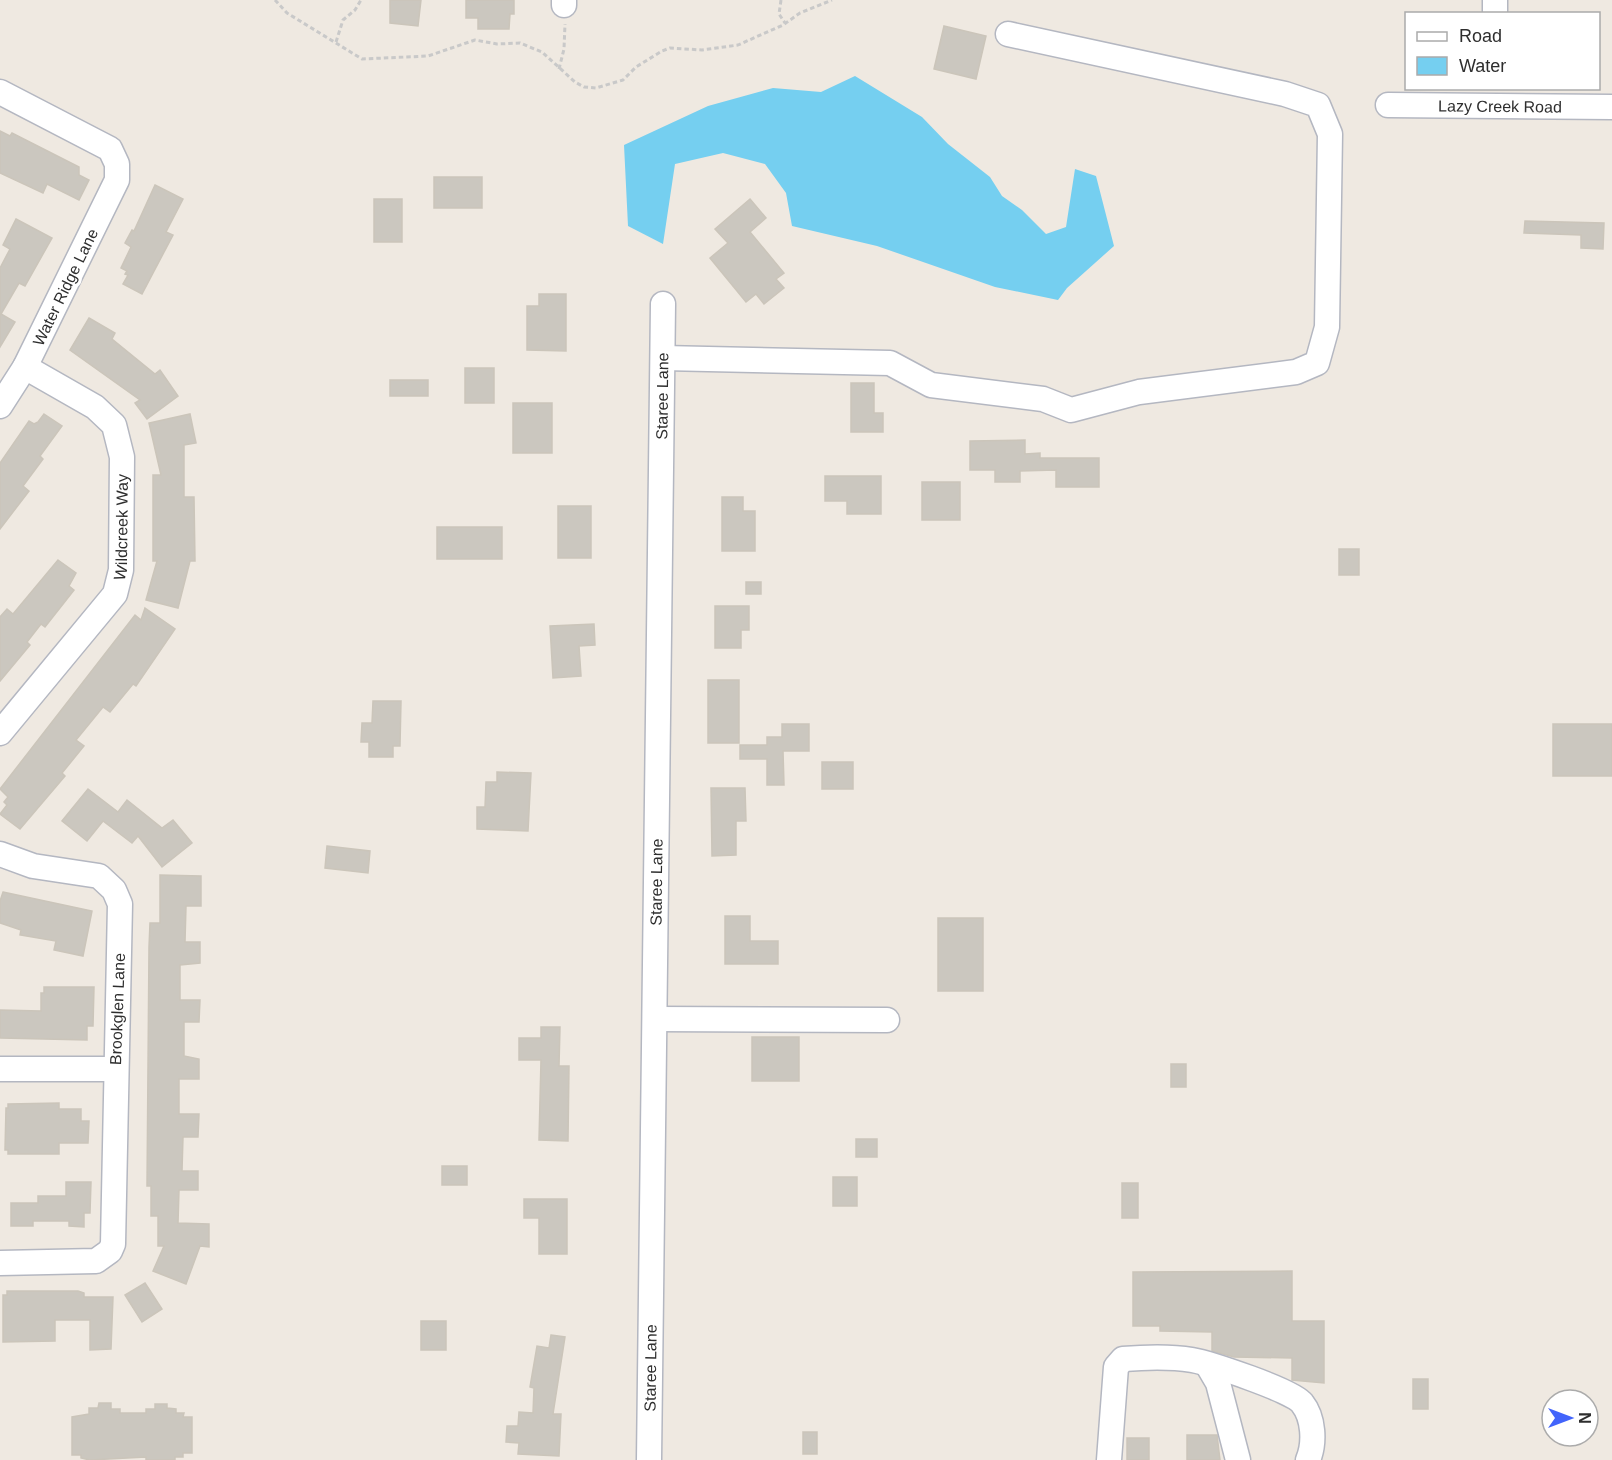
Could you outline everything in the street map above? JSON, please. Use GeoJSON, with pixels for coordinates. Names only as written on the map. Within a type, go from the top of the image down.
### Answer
{"type":"FeatureCollection","features":[{"type":"Feature","properties":{"kind":"street"},"geometry":{"type":"LineString","coordinates":[[663,358],[890,363],[931,385],[1043,399],[1071,410],[1139,392],[1296,372],[1317,363],[1327,327],[1330,134],[1318,105],[1285,94],[1008,34]]}},
{"type":"Feature","properties":{"kind":"street","name":"Water Ridge Lane"},"geometry":{"type":"LineString","coordinates":[[0,92],[110,149],[117,164],[117,180],[25,367],[0,406]]}},
{"type":"Feature","properties":{"kind":"street","name":"Lazy Creek Road"},"geometry":{"type":"LineString","coordinates":[[1388,105],[1494,97],[1612,107]]}},
{"type":"Feature","properties":{"kind":"street","name":"Staree Lane"},"geometry":{"type":"LineString","coordinates":[[649,1460],[663,304]]}},
{"type":"Feature","properties":{"kind":"street","name":"Wildcreek Way"},"geometry":{"type":"LineString","coordinates":[[0,733],[115,594],[121,570],[122,457],[114,425],[95,406],[25,367]]}},
{"type":"Feature","properties":{"kind":"street","name":"Brookglen Lane"},"geometry":{"type":"LineString","coordinates":[[0,854],[33,866],[99,876],[118,896],[114,1235],[110,1251],[96,1261],[0,1263]]}},
{"type":"Feature","properties":{"kind":"street"},"geometry":{"type":"LineString","coordinates":[[656,1019],[887,1020]]}},
{"type":"Feature","properties":{"kind":"street"},"geometry":{"type":"LineString","coordinates":[[0,1069],[115,1069]]}},
{"type":"Feature","properties":{"kind":"street"},"geometry":{"type":"LineString","coordinates":[[1109,1460],[1116,1367],[1123,1359],[1149,1357],[1193,1360],[1287,1391],[1302,1402],[1310,1420],[1312,1435],[1308,1460]]}},
{"type":"Feature","properties":{"kind":"street"},"geometry":{"type":"LineString","coordinates":[[1209,1366],[1218,1383],[1238,1460]]}},
{"type":"Feature","properties":{"kind":"path"},"geometry":{"type":"LineString","coordinates":[[274,0],[287,13],[362,59],[428,56],[475,40],[497,44],[520,43],[542,52],[574,82],[584,87],[596,88],[623,80],[636,68],[670,48],[702,50],[727,48],[832,0]]}},
{"type":"Feature","properties":{"kind":"path"},"geometry":{"type":"LineString","coordinates":[[336,42],[343,20],[355,10],[361,0]]}},
{"type":"Feature","properties":{"kind":"path"},"geometry":{"type":"LineString","coordinates":[[781,0],[779,14],[785,23]]}},
{"type":"Feature","properties":{"kind":"path"},"geometry":{"type":"LineString","coordinates":[[559,69],[564,49],[564,2]]}},
{"type":"Feature","properties":{"kind":"water"},"geometry":{"type":"Polygon","coordinates":[[[855,76],[922,117],[948,144],[990,177],[1002,196],[1022,210],[1046,234],[1066,227],[1075,169],[1096,176],[1114,246],[1067,288],[1058,300],[995,287],[877,246],[792,226],[786,193],[765,164],[723,153],[675,164],[663,244],[628,226],[624,145],[708,106],[773,88],[821,92],[855,76]]]}},
{"type":"Feature","properties":{"kind":"building"},"geometry":{"type":"Polygon","coordinates":[[[390,0],[421,0],[418,26],[390,23],[390,0]]]}},
{"type":"Feature","properties":{"kind":"building"},"geometry":{"type":"Polygon","coordinates":[[[466,0],[514,0],[514,14],[510,14],[509,29],[478,29],[478,18],[466,18],[466,0]]]}},
{"type":"Feature","properties":{"kind":"building"},"geometry":{"type":"Polygon","coordinates":[[[944,26],[986,36],[976,79],[934,69],[944,26]]]}},
{"type":"Feature","properties":{"kind":"building"},"geometry":{"type":"Polygon","coordinates":[[[0,131],[10,136],[12,133],[79,167],[79,175],[89,180],[79,200],[47,184],[43,193],[0,173],[0,131]]]}},
{"type":"Feature","properties":{"kind":"building"},"geometry":{"type":"Polygon","coordinates":[[[434,177],[482,177],[482,208],[434,208],[434,177]]]}},
{"type":"Feature","properties":{"kind":"building"},"geometry":{"type":"Polygon","coordinates":[[[155,185],[183,199],[166,232],[173,235],[142,294],[123,284],[128,275],[125,274],[127,271],[121,268],[131,247],[125,243],[132,230],[134,231],[155,185]]]}},
{"type":"Feature","properties":{"kind":"building"},"geometry":{"type":"Polygon","coordinates":[[[374,199],[402,199],[402,242],[374,242],[374,199]]]}},
{"type":"Feature","properties":{"kind":"building"},"geometry":{"type":"Polygon","coordinates":[[[750,199],[766,218],[750,232],[784,273],[776,279],[784,288],[764,304],[756,294],[746,302],[710,258],[728,243],[715,229],[750,199]]]}},
{"type":"Feature","properties":{"kind":"building"},"geometry":{"type":"Polygon","coordinates":[[[16,219],[52,238],[25,286],[19,283],[1,314],[15,322],[0,347],[0,268],[10,249],[3,245],[16,219]]]}},
{"type":"Feature","properties":{"kind":"building"},"geometry":{"type":"Polygon","coordinates":[[[1525,221],[1604,223],[1603,249],[1581,248],[1581,235],[1524,233],[1525,221]]]}},
{"type":"Feature","properties":{"kind":"building"},"geometry":{"type":"Polygon","coordinates":[[[539,294],[566,294],[566,351],[527,350],[527,306],[539,306],[539,294]]]}},
{"type":"Feature","properties":{"kind":"building"},"geometry":{"type":"Polygon","coordinates":[[[89,318],[115,333],[112,339],[155,374],[160,370],[178,396],[147,419],[135,403],[140,400],[70,350],[89,318]]]}},
{"type":"Feature","properties":{"kind":"building"},"geometry":{"type":"Polygon","coordinates":[[[465,368],[494,368],[494,403],[465,403],[465,368]]]}},
{"type":"Feature","properties":{"kind":"building"},"geometry":{"type":"Polygon","coordinates":[[[390,380],[428,380],[428,396],[390,396],[390,380]]]}},
{"type":"Feature","properties":{"kind":"building"},"geometry":{"type":"Polygon","coordinates":[[[851,383],[874,383],[874,413],[883,413],[883,432],[851,432],[851,383]]]}},
{"type":"Feature","properties":{"kind":"building"},"geometry":{"type":"Polygon","coordinates":[[[513,403],[552,403],[552,453],[513,453],[513,403]]]}},
{"type":"Feature","properties":{"kind":"building"},"geometry":{"type":"Polygon","coordinates":[[[44,414],[62,426],[40,456],[43,459],[23,486],[29,491],[0,529],[0,463],[29,421],[34,424],[44,414]]]}},
{"type":"Feature","properties":{"kind":"building"},"geometry":{"type":"Polygon","coordinates":[[[190,414],[196,443],[184,445],[184,497],[194,497],[195,561],[190,561],[178,608],[146,600],[157,561],[153,561],[153,475],[161,475],[149,423],[190,414]]]}},
{"type":"Feature","properties":{"kind":"building"},"geometry":{"type":"Polygon","coordinates":[[[1025,440],[1025,454],[1040,453],[1040,458],[1099,458],[1099,487],[1056,487],[1056,470],[1020,471],[1020,482],[995,482],[995,470],[970,470],[970,441],[1025,440]]]}},
{"type":"Feature","properties":{"kind":"building"},"geometry":{"type":"Polygon","coordinates":[[[825,476],[881,476],[881,514],[847,514],[847,501],[825,501],[825,476]]]}},
{"type":"Feature","properties":{"kind":"building"},"geometry":{"type":"Polygon","coordinates":[[[922,482],[960,482],[960,520],[922,520],[922,482]]]}},
{"type":"Feature","properties":{"kind":"building"},"geometry":{"type":"Polygon","coordinates":[[[722,497],[743,497],[743,511],[755,511],[755,551],[722,551],[722,497]]]}},
{"type":"Feature","properties":{"kind":"building"},"geometry":{"type":"Polygon","coordinates":[[[558,506],[591,506],[591,558],[558,558],[558,506]]]}},
{"type":"Feature","properties":{"kind":"building"},"geometry":{"type":"Polygon","coordinates":[[[437,527],[502,527],[502,559],[437,559],[437,527]]]}},
{"type":"Feature","properties":{"kind":"building"},"geometry":{"type":"Polygon","coordinates":[[[1339,549],[1359,549],[1359,575],[1339,575],[1339,549]]]}},
{"type":"Feature","properties":{"kind":"building"},"geometry":{"type":"Polygon","coordinates":[[[58,560],[76,573],[69,586],[74,590],[45,627],[41,624],[27,642],[30,645],[0,681],[0,617],[7,609],[13,614],[58,560]]]}},
{"type":"Feature","properties":{"kind":"building"},"geometry":{"type":"Polygon","coordinates":[[[746,582],[761,582],[761,594],[746,594],[746,582]]]}},
{"type":"Feature","properties":{"kind":"building"},"geometry":{"type":"Polygon","coordinates":[[[715,606],[749,606],[749,630],[741,630],[741,648],[715,648],[715,606]]]}},
{"type":"Feature","properties":{"kind":"building"},"geometry":{"type":"Polygon","coordinates":[[[145,608],[175,629],[136,686],[133,684],[110,712],[103,707],[76,740],[84,746],[62,773],[65,776],[20,829],[0,814],[7,805],[4,802],[8,797],[0,789],[135,615],[141,620],[145,608]]]}},
{"type":"Feature","properties":{"kind":"building"},"geometry":{"type":"Polygon","coordinates":[[[594,624],[595,645],[579,646],[581,676],[553,678],[550,626],[594,624]]]}},
{"type":"Feature","properties":{"kind":"building"},"geometry":{"type":"Polygon","coordinates":[[[708,680],[739,680],[739,743],[708,743],[708,680]]]}},
{"type":"Feature","properties":{"kind":"building"},"geometry":{"type":"Polygon","coordinates":[[[373,701],[401,701],[400,746],[393,746],[393,757],[369,757],[369,742],[361,742],[362,723],[372,723],[373,701]]]}},
{"type":"Feature","properties":{"kind":"building"},"geometry":{"type":"Polygon","coordinates":[[[782,724],[809,724],[809,751],[783,751],[784,785],[767,785],[767,759],[740,759],[740,745],[767,745],[767,737],[782,737],[782,724]]]}},
{"type":"Feature","properties":{"kind":"building"},"geometry":{"type":"Polygon","coordinates":[[[1553,724],[1612,724],[1612,776],[1553,776],[1553,724]]]}},
{"type":"Feature","properties":{"kind":"building"},"geometry":{"type":"Polygon","coordinates":[[[822,762],[853,762],[853,789],[822,789],[822,762]]]}},
{"type":"Feature","properties":{"kind":"building"},"geometry":{"type":"Polygon","coordinates":[[[497,772],[531,773],[528,831],[477,829],[477,807],[485,807],[486,782],[497,782],[497,772]]]}},
{"type":"Feature","properties":{"kind":"building"},"geometry":{"type":"Polygon","coordinates":[[[711,788],[745,788],[746,821],[736,821],[736,855],[712,856],[711,788]]]}},
{"type":"Feature","properties":{"kind":"building"},"geometry":{"type":"Polygon","coordinates":[[[88,789],[118,812],[127,800],[162,828],[173,820],[192,843],[162,867],[138,836],[132,843],[103,821],[87,841],[62,821],[88,789]]]}},
{"type":"Feature","properties":{"kind":"building"},"geometry":{"type":"Polygon","coordinates":[[[327,846],[370,851],[368,873],[325,868],[327,846]]]}},
{"type":"Feature","properties":{"kind":"building"},"geometry":{"type":"Polygon","coordinates":[[[160,875],[201,876],[201,906],[186,906],[185,942],[200,942],[200,963],[180,965],[180,1000],[200,1000],[199,1022],[184,1022],[184,1056],[199,1059],[199,1079],[179,1079],[179,1114],[199,1114],[198,1137],[183,1137],[182,1171],[198,1171],[198,1190],[179,1190],[178,1223],[209,1224],[209,1247],[200,1246],[186,1284],[153,1271],[164,1246],[158,1246],[158,1216],[151,1216],[151,1186],[147,1186],[150,923],[160,923],[160,875]]]}},
{"type":"Feature","properties":{"kind":"building"},"geometry":{"type":"Polygon","coordinates":[[[3,892],[92,911],[83,956],[54,950],[56,941],[20,935],[21,930],[0,923],[0,901],[3,892]]]}},
{"type":"Feature","properties":{"kind":"building"},"geometry":{"type":"Polygon","coordinates":[[[725,916],[750,916],[750,941],[778,941],[778,964],[725,964],[725,916]]]}},
{"type":"Feature","properties":{"kind":"building"},"geometry":{"type":"Polygon","coordinates":[[[938,918],[983,918],[983,991],[938,991],[938,918]]]}},
{"type":"Feature","properties":{"kind":"building"},"geometry":{"type":"Polygon","coordinates":[[[44,987],[94,987],[93,1026],[87,1026],[87,1040],[0,1038],[0,1010],[41,1011],[41,993],[44,993],[44,987]]]}},
{"type":"Feature","properties":{"kind":"building"},"geometry":{"type":"Polygon","coordinates":[[[541,1027],[560,1027],[559,1066],[569,1066],[568,1141],[539,1140],[541,1060],[519,1060],[519,1038],[541,1038],[541,1027]]]}},
{"type":"Feature","properties":{"kind":"building"},"geometry":{"type":"Polygon","coordinates":[[[752,1037],[799,1037],[799,1081],[752,1081],[752,1037]]]}},
{"type":"Feature","properties":{"kind":"building"},"geometry":{"type":"Polygon","coordinates":[[[1171,1064],[1186,1064],[1186,1087],[1171,1087],[1171,1064]]]}},
{"type":"Feature","properties":{"kind":"building"},"geometry":{"type":"Polygon","coordinates":[[[59,1103],[59,1109],[81,1109],[81,1121],[89,1121],[88,1143],[59,1143],[59,1154],[8,1154],[8,1150],[5,1150],[8,1104],[59,1103]]]}},
{"type":"Feature","properties":{"kind":"building"},"geometry":{"type":"Polygon","coordinates":[[[856,1139],[877,1139],[877,1157],[856,1157],[856,1139]]]}},
{"type":"Feature","properties":{"kind":"building"},"geometry":{"type":"Polygon","coordinates":[[[442,1166],[467,1166],[467,1185],[442,1185],[442,1166]]]}},
{"type":"Feature","properties":{"kind":"building"},"geometry":{"type":"Polygon","coordinates":[[[833,1177],[857,1177],[857,1206],[833,1206],[833,1177]]]}},
{"type":"Feature","properties":{"kind":"building"},"geometry":{"type":"Polygon","coordinates":[[[66,1182],[91,1182],[90,1213],[84,1213],[84,1227],[69,1226],[69,1221],[33,1221],[33,1226],[11,1226],[11,1203],[38,1203],[38,1196],[66,1196],[66,1182]]]}},
{"type":"Feature","properties":{"kind":"building"},"geometry":{"type":"Polygon","coordinates":[[[1122,1183],[1138,1183],[1138,1218],[1122,1218],[1122,1183]]]}},
{"type":"Feature","properties":{"kind":"building"},"geometry":{"type":"Polygon","coordinates":[[[524,1199],[567,1199],[567,1254],[539,1254],[539,1218],[524,1218],[524,1199]]]}},
{"type":"Feature","properties":{"kind":"building"},"geometry":{"type":"Polygon","coordinates":[[[1292,1271],[1292,1321],[1324,1321],[1324,1383],[1292,1380],[1292,1358],[1234,1357],[1212,1351],[1212,1332],[1160,1331],[1160,1326],[1133,1326],[1133,1272],[1292,1271]]]}},
{"type":"Feature","properties":{"kind":"building"},"geometry":{"type":"Polygon","coordinates":[[[145,1283],[162,1309],[142,1322],[125,1295],[145,1283]]]}},
{"type":"Feature","properties":{"kind":"building"},"geometry":{"type":"Polygon","coordinates":[[[7,1291],[78,1291],[84,1293],[84,1297],[113,1297],[111,1349],[90,1350],[90,1320],[55,1320],[55,1341],[3,1342],[3,1295],[7,1295],[7,1291]]]}},
{"type":"Feature","properties":{"kind":"building"},"geometry":{"type":"Polygon","coordinates":[[[421,1321],[446,1321],[446,1350],[421,1350],[421,1321]]]}},
{"type":"Feature","properties":{"kind":"building"},"geometry":{"type":"Polygon","coordinates":[[[551,1335],[565,1337],[553,1414],[561,1414],[559,1456],[518,1454],[519,1443],[506,1442],[507,1426],[518,1426],[519,1412],[533,1413],[534,1388],[530,1387],[537,1346],[549,1348],[551,1335]]]}},
{"type":"Feature","properties":{"kind":"building"},"geometry":{"type":"Polygon","coordinates":[[[1413,1379],[1428,1379],[1428,1409],[1413,1409],[1413,1379]]]}},
{"type":"Feature","properties":{"kind":"building"},"geometry":{"type":"Polygon","coordinates":[[[99,1403],[111,1403],[111,1409],[120,1409],[120,1413],[146,1413],[146,1409],[155,1409],[155,1404],[167,1404],[167,1408],[176,1409],[176,1413],[184,1413],[183,1417],[192,1417],[192,1453],[183,1453],[183,1457],[175,1457],[175,1460],[146,1460],[146,1457],[90,1460],[81,1458],[81,1455],[72,1455],[72,1417],[89,1414],[89,1408],[98,1408],[99,1403]]]}},
{"type":"Feature","properties":{"kind":"building"},"geometry":{"type":"Polygon","coordinates":[[[803,1432],[817,1432],[817,1454],[803,1454],[803,1432]]]}},
{"type":"Feature","properties":{"kind":"building"},"geometry":{"type":"Polygon","coordinates":[[[1187,1435],[1217,1435],[1220,1460],[1187,1460],[1187,1435]]]}},
{"type":"Feature","properties":{"kind":"building"},"geometry":{"type":"Polygon","coordinates":[[[1127,1438],[1149,1438],[1149,1460],[1127,1460],[1127,1438]]]}}]}
